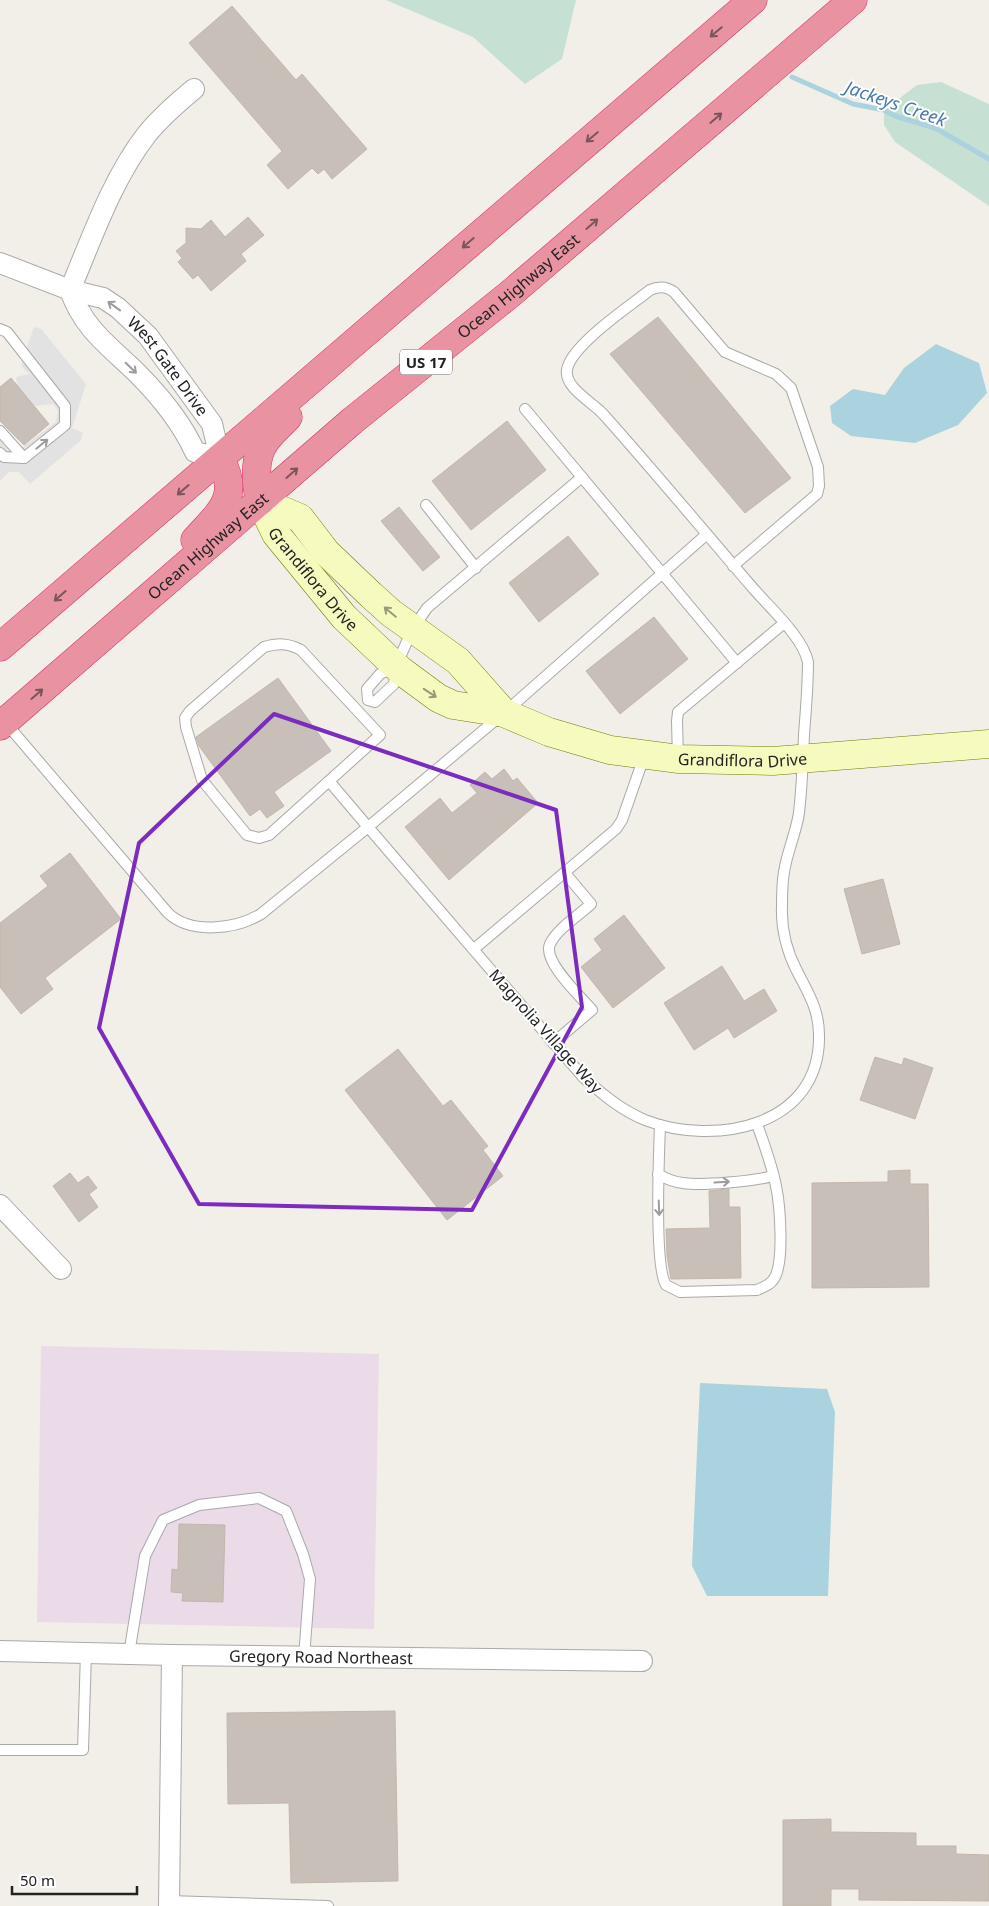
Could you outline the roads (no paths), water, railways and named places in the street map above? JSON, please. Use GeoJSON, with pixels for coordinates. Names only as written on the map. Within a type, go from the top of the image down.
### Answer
{"type":"FeatureCollection","features":[{"type":"Feature","properties":{"kind":"highway"},"geometry":{"type":"LineString","coordinates":[[0,647],[753,0]]}},
{"type":"Feature","properties":{"kind":"highway","name":"Ocean Highway East"},"geometry":{"type":"LineString","coordinates":[[2,724],[352,421],[510,294],[852,0]]}},
{"type":"Feature","properties":{"kind":"highway"},"geometry":{"type":"LineString","coordinates":[[260,502],[256,484],[257,465],[262,447],[349,346]]}},
{"type":"Feature","properties":{"kind":"highway"},"geometry":{"type":"LineString","coordinates":[[122,621],[221,509],[229,491],[230,483],[220,458]]}},
{"type":"Feature","properties":{"kind":"street"},"geometry":{"type":"LineString","coordinates":[[70,290],[116,186],[136,151],[160,119],[194,89]]}},
{"type":"Feature","properties":{"kind":"street","name":"West Gate Drive"},"geometry":{"type":"LineString","coordinates":[[0,263],[70,290],[103,298],[118,308],[148,336],[212,424],[220,458],[195,452],[178,421],[158,396],[80,315],[70,290]]}},
{"type":"Feature","properties":{"kind":"street","name":"Grandiflora Drive"},"geometry":{"type":"LineString","coordinates":[[260,502],[300,518],[326,552],[391,613],[458,662],[504,713]]}},
{"type":"Feature","properties":{"kind":"street","name":"Grandiflora Drive"},"geometry":{"type":"LineString","coordinates":[[260,502],[276,534],[344,617],[396,667],[422,688],[453,704],[504,713],[583,743],[644,756],[678,759],[748,762],[989,744]]}},
{"type":"Feature","properties":{"kind":"street"},"geometry":{"type":"LineString","coordinates":[[0,1205],[61,1269]]}},
{"type":"Feature","properties":{"kind":"street","name":"Gregory Road Northeast"},"geometry":{"type":"LineString","coordinates":[[0,1651],[642,1661]]}},
{"type":"Feature","properties":{"kind":"street"},"geometry":{"type":"LineString","coordinates":[[169,1904],[172,1655]]}},
{"type":"Feature","properties":{"kind":"lane","name":"Magnolia Village Way"},"geometry":{"type":"LineString","coordinates":[[329,781],[583,1077],[607,1098],[632,1114],[660,1125],[706,1132],[725,1131],[757,1124],[774,1115],[799,1095],[815,1066],[820,1036],[817,1012],[790,955],[782,908],[784,871],[799,813],[808,662],[800,644],[602,412],[579,392],[568,378],[566,371],[578,348],[650,290],[658,287],[669,288],[674,292],[725,352],[776,374],[785,381],[796,398],[818,467],[819,486],[817,494],[734,566]]}},
{"type":"Feature","properties":{"kind":"lane"},"geometry":{"type":"LineString","coordinates":[[0,453],[4,457],[24,458],[64,425],[65,406],[2,333]]}},
{"type":"Feature","properties":{"kind":"lane"},"geometry":{"type":"LineString","coordinates":[[526,409],[737,663]]}},
{"type":"Feature","properties":{"kind":"lane"},"geometry":{"type":"LineString","coordinates":[[0,431],[24,458]]}},
{"type":"Feature","properties":{"kind":"lane"},"geometry":{"type":"LineString","coordinates":[[368,700],[375,702],[394,684],[396,667],[412,630],[427,608],[582,477]]}},
{"type":"Feature","properties":{"kind":"lane"},"geometry":{"type":"LineString","coordinates":[[426,505],[476,568]]}},
{"type":"Feature","properties":{"kind":"lane"},"geometry":{"type":"LineString","coordinates":[[2,724],[168,914],[190,927],[237,924],[251,920],[261,914],[368,826],[504,713],[707,534]]}},
{"type":"Feature","properties":{"kind":"lane"},"geometry":{"type":"LineString","coordinates":[[678,759],[676,721],[678,712],[783,624]]}},
{"type":"Feature","properties":{"kind":"lane"},"geometry":{"type":"LineString","coordinates":[[277,644],[291,645],[301,650],[380,735],[329,781],[269,835],[259,838],[247,835],[202,780],[185,718],[190,711],[264,647],[277,644]]}},
{"type":"Feature","properties":{"kind":"lane"},"geometry":{"type":"LineString","coordinates":[[368,700],[367,689],[380,674],[396,667]]}},
{"type":"Feature","properties":{"kind":"lane"},"geometry":{"type":"LineString","coordinates":[[358,710],[368,700]]}},
{"type":"Feature","properties":{"kind":"lane"},"geometry":{"type":"LineString","coordinates":[[474,949],[616,829],[622,820],[644,756]]}},
{"type":"Feature","properties":{"kind":"lane"},"geometry":{"type":"LineString","coordinates":[[554,1043],[592,1010],[554,967],[548,952],[549,945],[556,936],[591,904],[565,873]]}},
{"type":"Feature","properties":{"kind":"lane"},"geometry":{"type":"LineString","coordinates":[[660,1125],[658,1174],[661,1268],[663,1280],[671,1289],[680,1292],[756,1290],[773,1280],[780,1257],[778,1197],[757,1124]]}},
{"type":"Feature","properties":{"kind":"lane"},"geometry":{"type":"LineString","coordinates":[[658,1174],[671,1181],[685,1184],[756,1180],[773,1176]]}},
{"type":"Feature","properties":{"kind":"lane"},"geometry":{"type":"LineString","coordinates":[[129,1654],[145,1556],[163,1520],[199,1505],[259,1498],[286,1511],[303,1554],[310,1579],[304,1657]]}},
{"type":"Feature","properties":{"kind":"lane"},"geometry":{"type":"LineString","coordinates":[[0,1750],[83,1750],[86,1652]]}},
{"type":"Feature","properties":{"kind":"lane"},"geometry":{"type":"LineString","coordinates":[[169,1904],[328,1906]]}},
{"type":"Feature","properties":{"kind":"water"},"geometry":{"type":"Polygon","coordinates":[[[936,344],[979,363],[987,393],[958,425],[915,443],[851,436],[832,423],[830,406],[853,389],[885,395],[904,368],[936,344]]]}},
{"type":"Feature","properties":{"kind":"water"},"geometry":{"type":"Polygon","coordinates":[[[700,1383],[827,1389],[835,1412],[828,1596],[707,1596],[692,1566],[700,1383]]]}},
{"type":"Feature","properties":{"kind":"waterway","name":"Jackeys Creek"},"geometry":{"type":"LineString","coordinates":[[792,77],[853,104],[884,110],[895,116],[935,128],[989,159]]}}]}
